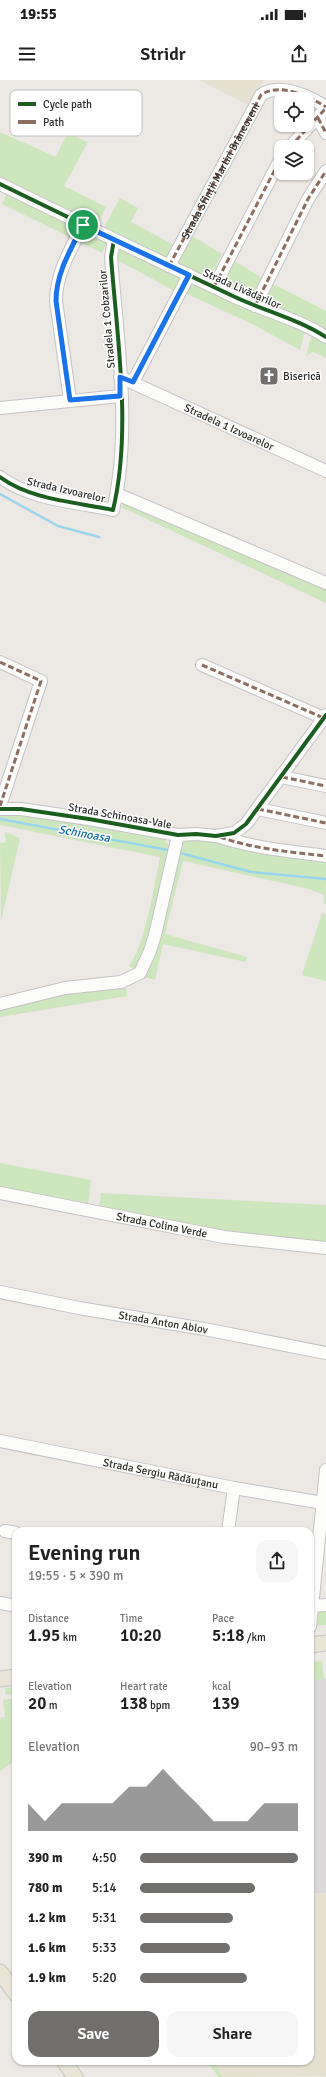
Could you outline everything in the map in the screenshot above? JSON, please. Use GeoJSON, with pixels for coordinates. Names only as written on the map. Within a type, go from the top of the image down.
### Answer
{"type":"FeatureCollection","features":[{"type":"Feature","properties":{"kind":"main road"},"geometry":{"type":"LineString","coordinates":[[314,1644],[326,1643]]}},
{"type":"Feature","properties":{"kind":"main road"},"geometry":{"type":"LineString","coordinates":[[0,1679],[12,1678]]}},
{"type":"Feature","properties":{"kind":"main road"},"geometry":{"type":"LineString","coordinates":[[0,1972],[12,1988]]}},
{"type":"Feature","properties":{"kind":"main road"},"geometry":{"type":"LineString","coordinates":[[67,2065],[75,2077]]}},
{"type":"Feature","properties":{"kind":"street","name":"Strada Sfînții Martiri Brâncoveni"},"geometry":{"type":"LineString","coordinates":[[169,266],[261,95],[267,91],[287,91],[307,97],[326,107]]}},
{"type":"Feature","properties":{"kind":"street"},"geometry":{"type":"LineString","coordinates":[[297,140],[318,118],[326,107]]}},
{"type":"Feature","properties":{"kind":"street"},"geometry":{"type":"LineString","coordinates":[[318,118],[326,133]]}},
{"type":"Feature","properties":{"kind":"street"},"geometry":{"type":"LineString","coordinates":[[214,287],[274,171]]}},
{"type":"Feature","properties":{"kind":"street"},"geometry":{"type":"LineString","coordinates":[[255,306],[308,199],[326,171]]}},
{"type":"Feature","properties":{"kind":"street","name":"Strada Livădarilor"},"geometry":{"type":"LineString","coordinates":[[1,188],[255,306],[310,326],[326,337]]}},
{"type":"Feature","properties":{"kind":"street"},"geometry":{"type":"LineString","coordinates":[[70,400],[56,301],[56,288],[64,264],[83,225]]}},
{"type":"Feature","properties":{"kind":"street","name":"Stradela 1 Cobzarilor"},"geometry":{"type":"LineString","coordinates":[[114,240],[111,256],[120,377],[120,396]]}},
{"type":"Feature","properties":{"kind":"street"},"geometry":{"type":"LineString","coordinates":[[133,382],[189,275]]}},
{"type":"Feature","properties":{"kind":"street","name":"Stradela 1 Izvoarelor"},"geometry":{"type":"LineString","coordinates":[[120,377],[326,471]]}},
{"type":"Feature","properties":{"kind":"street"},"geometry":{"type":"LineString","coordinates":[[0,408],[120,396]]}},
{"type":"Feature","properties":{"kind":"street","name":"Strada Izvoarelor"},"geometry":{"type":"LineString","coordinates":[[0,477],[9,484],[32,494],[113,510],[116,494],[122,426],[120,396]]}},
{"type":"Feature","properties":{"kind":"street","name":"Strada Izvoarelor"},"geometry":{"type":"LineString","coordinates":[[116,494],[326,584]]}},
{"type":"Feature","properties":{"kind":"street","name":"Strada Schinoasa-Vale"},"geometry":{"type":"LineString","coordinates":[[0,662],[41,681],[0,808],[21,809],[74,816],[178,835],[196,834],[216,836],[238,843],[292,853],[326,856]]}},
{"type":"Feature","properties":{"kind":"street","name":"Strada Schinoasa-Vale"},"geometry":{"type":"LineString","coordinates":[[202,665],[326,717],[246,824],[234,833],[216,836]]}},
{"type":"Feature","properties":{"kind":"street"},"geometry":{"type":"LineString","coordinates":[[282,777],[326,786]]}},
{"type":"Feature","properties":{"kind":"street"},"geometry":{"type":"LineString","coordinates":[[258,809],[326,823]]}},
{"type":"Feature","properties":{"kind":"street"},"geometry":{"type":"LineString","coordinates":[[0,1004],[64,988],[121,982],[140,973],[155,935],[178,835]]}},
{"type":"Feature","properties":{"kind":"street","name":"Strada Colina Verde"},"geometry":{"type":"LineString","coordinates":[[0,1193],[224,1237],[326,1248]]}},
{"type":"Feature","properties":{"kind":"street","name":"Strada Anton Ablov"},"geometry":{"type":"LineString","coordinates":[[0,1292],[326,1353]]}},
{"type":"Feature","properties":{"kind":"street","name":"Strada Sergiu Rădăuțanu"},"geometry":{"type":"LineString","coordinates":[[0,1442],[234,1488],[322,1503]]}},
{"type":"Feature","properties":{"kind":"street"},"geometry":{"type":"LineString","coordinates":[[314,1585],[326,1470]]}},
{"type":"Feature","properties":{"kind":"street"},"geometry":{"type":"LineString","coordinates":[[229,1527],[234,1488]]}},
{"type":"Feature","properties":{"kind":"street"},"geometry":{"type":"LineString","coordinates":[[0,1603],[12,1605]]}},
{"type":"Feature","properties":{"kind":"street"},"geometry":{"type":"LineString","coordinates":[[314,1606],[326,1604]]}},
{"type":"Feature","properties":{"kind":"shaded area"},"geometry":{"type":"Polygon","coordinates":[[[199,80],[264,80],[250,106],[199,80]]]}},
{"type":"Feature","properties":{"kind":"shaded area"},"geometry":{"type":"Polygon","coordinates":[[[326,1678],[326,1893],[314,1894],[314,1680],[326,1678]]]}},
{"type":"Feature","properties":{"kind":"shaded area"},"geometry":{"type":"Polygon","coordinates":[[[326,1893],[326,2076],[223,2077],[216,2065],[314,2065],[314,1894],[326,1893]]]}},
{"type":"Feature","properties":{"kind":"green space"},"geometry":{"type":"Polygon","coordinates":[[[0,132],[56,157],[66,136],[74,136],[88,142],[64,186],[106,207],[97,225],[0,177],[0,132]]]}},
{"type":"Feature","properties":{"kind":"green space"},"geometry":{"type":"Polygon","coordinates":[[[7,193],[108,242],[102,253],[2,204],[7,193]]]}},
{"type":"Feature","properties":{"kind":"green space"},"geometry":{"type":"Polygon","coordinates":[[[120,198],[138,208],[131,222],[176,246],[169,260],[103,229],[120,198]]]}},
{"type":"Feature","properties":{"kind":"green space"},"geometry":{"type":"Polygon","coordinates":[[[191,235],[222,254],[209,280],[175,264],[191,235]]]}},
{"type":"Feature","properties":{"kind":"green space"},"geometry":{"type":"Polygon","coordinates":[[[117,246],[182,278],[175,291],[113,258],[117,246]]]}},
{"type":"Feature","properties":{"kind":"green space"},"geometry":{"type":"Polygon","coordinates":[[[231,259],[262,278],[251,299],[218,284],[231,259]]]}},
{"type":"Feature","properties":{"kind":"green space"},"geometry":{"type":"Polygon","coordinates":[[[191,282],[232,302],[305,332],[300,350],[252,324],[185,293],[191,282]]]}},
{"type":"Feature","properties":{"kind":"green space"},"geometry":{"type":"Polygon","coordinates":[[[273,284],[326,311],[326,330],[308,319],[263,304],[273,284]]]}},
{"type":"Feature","properties":{"kind":"green space"},"geometry":{"type":"Polygon","coordinates":[[[312,334],[326,342],[326,358],[313,352],[306,356],[312,334]]]}},
{"type":"Feature","properties":{"kind":"green space"},"geometry":{"type":"Polygon","coordinates":[[[125,503],[326,590],[326,603],[121,507],[125,503]]]}},
{"type":"Feature","properties":{"kind":"green space"},"geometry":{"type":"Polygon","coordinates":[[[8,811],[112,827],[164,839],[168,844],[168,859],[147,941],[140,961],[134,969],[129,966],[144,930],[160,857],[0,825],[0,815],[8,811]]]}},
{"type":"Feature","properties":{"kind":"green space"},"geometry":{"type":"Polygon","coordinates":[[[5,832],[20,838],[1,922],[0,843],[6,842],[5,832]]]}},
{"type":"Feature","properties":{"kind":"green space"},"geometry":{"type":"Polygon","coordinates":[[[189,838],[326,860],[326,904],[324,904],[324,895],[309,889],[183,861],[165,934],[247,957],[246,962],[163,944],[155,980],[144,977],[152,963],[181,845],[189,838]]]}},
{"type":"Feature","properties":{"kind":"green space"},"geometry":{"type":"Polygon","coordinates":[[[322,913],[326,914],[326,981],[302,975],[322,913]]]}},
{"type":"Feature","properties":{"kind":"green space"},"geometry":{"type":"Polygon","coordinates":[[[126,988],[127,996],[0,1017],[0,1010],[77,991],[126,988]]]}},
{"type":"Feature","properties":{"kind":"green space"},"geometry":{"type":"Polygon","coordinates":[[[0,1163],[91,1180],[88,1205],[0,1189],[0,1163]]]}},
{"type":"Feature","properties":{"kind":"green space"},"geometry":{"type":"Polygon","coordinates":[[[101,1193],[326,1205],[326,1243],[237,1235],[99,1207],[101,1193]]]}},
{"type":"Feature","properties":{"kind":"green space"},"geometry":{"type":"Polygon","coordinates":[[[326,1607],[326,1625],[316,1626],[317,1608],[326,1607]]]}},
{"type":"Feature","properties":{"kind":"green space"},"geometry":{"type":"Polygon","coordinates":[[[322,1661],[324,1679],[314,1680],[314,1662],[322,1661]]]}},
{"type":"Feature","properties":{"kind":"green space"},"geometry":{"type":"Polygon","coordinates":[[[12,1687],[12,1694],[6,1695],[5,1688],[12,1687]]]}},
{"type":"Feature","properties":{"kind":"green space"},"geometry":{"type":"Polygon","coordinates":[[[12,1699],[12,1763],[0,1771],[0,1718],[5,1717],[3,1700],[12,1699]]]}},
{"type":"Feature","properties":{"kind":"green space"},"geometry":{"type":"Polygon","coordinates":[[[210,2065],[216,2065],[223,2077],[218,2077],[210,2065]]]}},
{"type":"Feature","properties":{"kind":"waterway"},"geometry":{"type":"LineString","coordinates":[[0,494],[58,526],[99,537]]}},
{"type":"Feature","properties":{"kind":"waterway","name":"Schinoasa"},"geometry":{"type":"LineString","coordinates":[[0,819],[168,850]]}},
{"type":"Feature","properties":{"kind":"waterway","name":"Schinoasa"},"geometry":{"type":"LineString","coordinates":[[180,853],[251,872],[326,879]]}},
{"type":"Feature","properties":{"kind":"marked path"},"geometry":{"type":"LineString","coordinates":[[169,266],[261,95],[268,91],[285,90],[303,95],[326,107]]}},
{"type":"Feature","properties":{"kind":"marked path"},"geometry":{"type":"LineString","coordinates":[[296,140],[326,108]]}},
{"type":"Feature","properties":{"kind":"marked path"},"geometry":{"type":"LineString","coordinates":[[318,118],[326,133]]}},
{"type":"Feature","properties":{"kind":"marked path"},"geometry":{"type":"LineString","coordinates":[[214,287],[274,171]]}},
{"type":"Feature","properties":{"kind":"marked path"},"geometry":{"type":"LineString","coordinates":[[255,306],[308,199],[326,171]]}},
{"type":"Feature","properties":{"kind":"marked path"},"geometry":{"type":"LineString","coordinates":[[0,662],[41,681],[0,806]]}},
{"type":"Feature","properties":{"kind":"marked path"},"geometry":{"type":"LineString","coordinates":[[202,665],[326,719]]}},
{"type":"Feature","properties":{"kind":"marked path"},"geometry":{"type":"LineString","coordinates":[[282,777],[326,786]]}},
{"type":"Feature","properties":{"kind":"marked path"},"geometry":{"type":"LineString","coordinates":[[258,809],[326,823]]}},
{"type":"Feature","properties":{"kind":"marked path"},"geometry":{"type":"LineString","coordinates":[[220,837],[259,847],[326,856]]}},
{"type":"Feature","properties":{"kind":"cycle path"},"geometry":{"type":"LineString","coordinates":[[0,184],[235,297],[293,320],[326,337]]}},
{"type":"Feature","properties":{"kind":"cycle path"},"geometry":{"type":"LineString","coordinates":[[0,477],[12,485],[26,491],[54,499],[113,510],[119,480],[122,448],[121,384],[111,257],[114,240]]}},
{"type":"Feature","properties":{"kind":"cycle path"},"geometry":{"type":"LineString","coordinates":[[0,809],[21,809],[89,819],[178,835],[196,834],[216,836],[234,833],[246,824],[326,715]]}},
{"type":"Feature","properties":{"kind":"place","name":"Biserică"},"geometry":{"type":"Point","coordinates":[269,376]}},
{"type":"Feature","properties":{"kind":"route"},"geometry":{"type":"LineString","coordinates":[[83,225],[189,275],[133,382],[120,377],[120,396],[70,400],[56,301],[56,288],[64,264],[83,225]]}}]}
